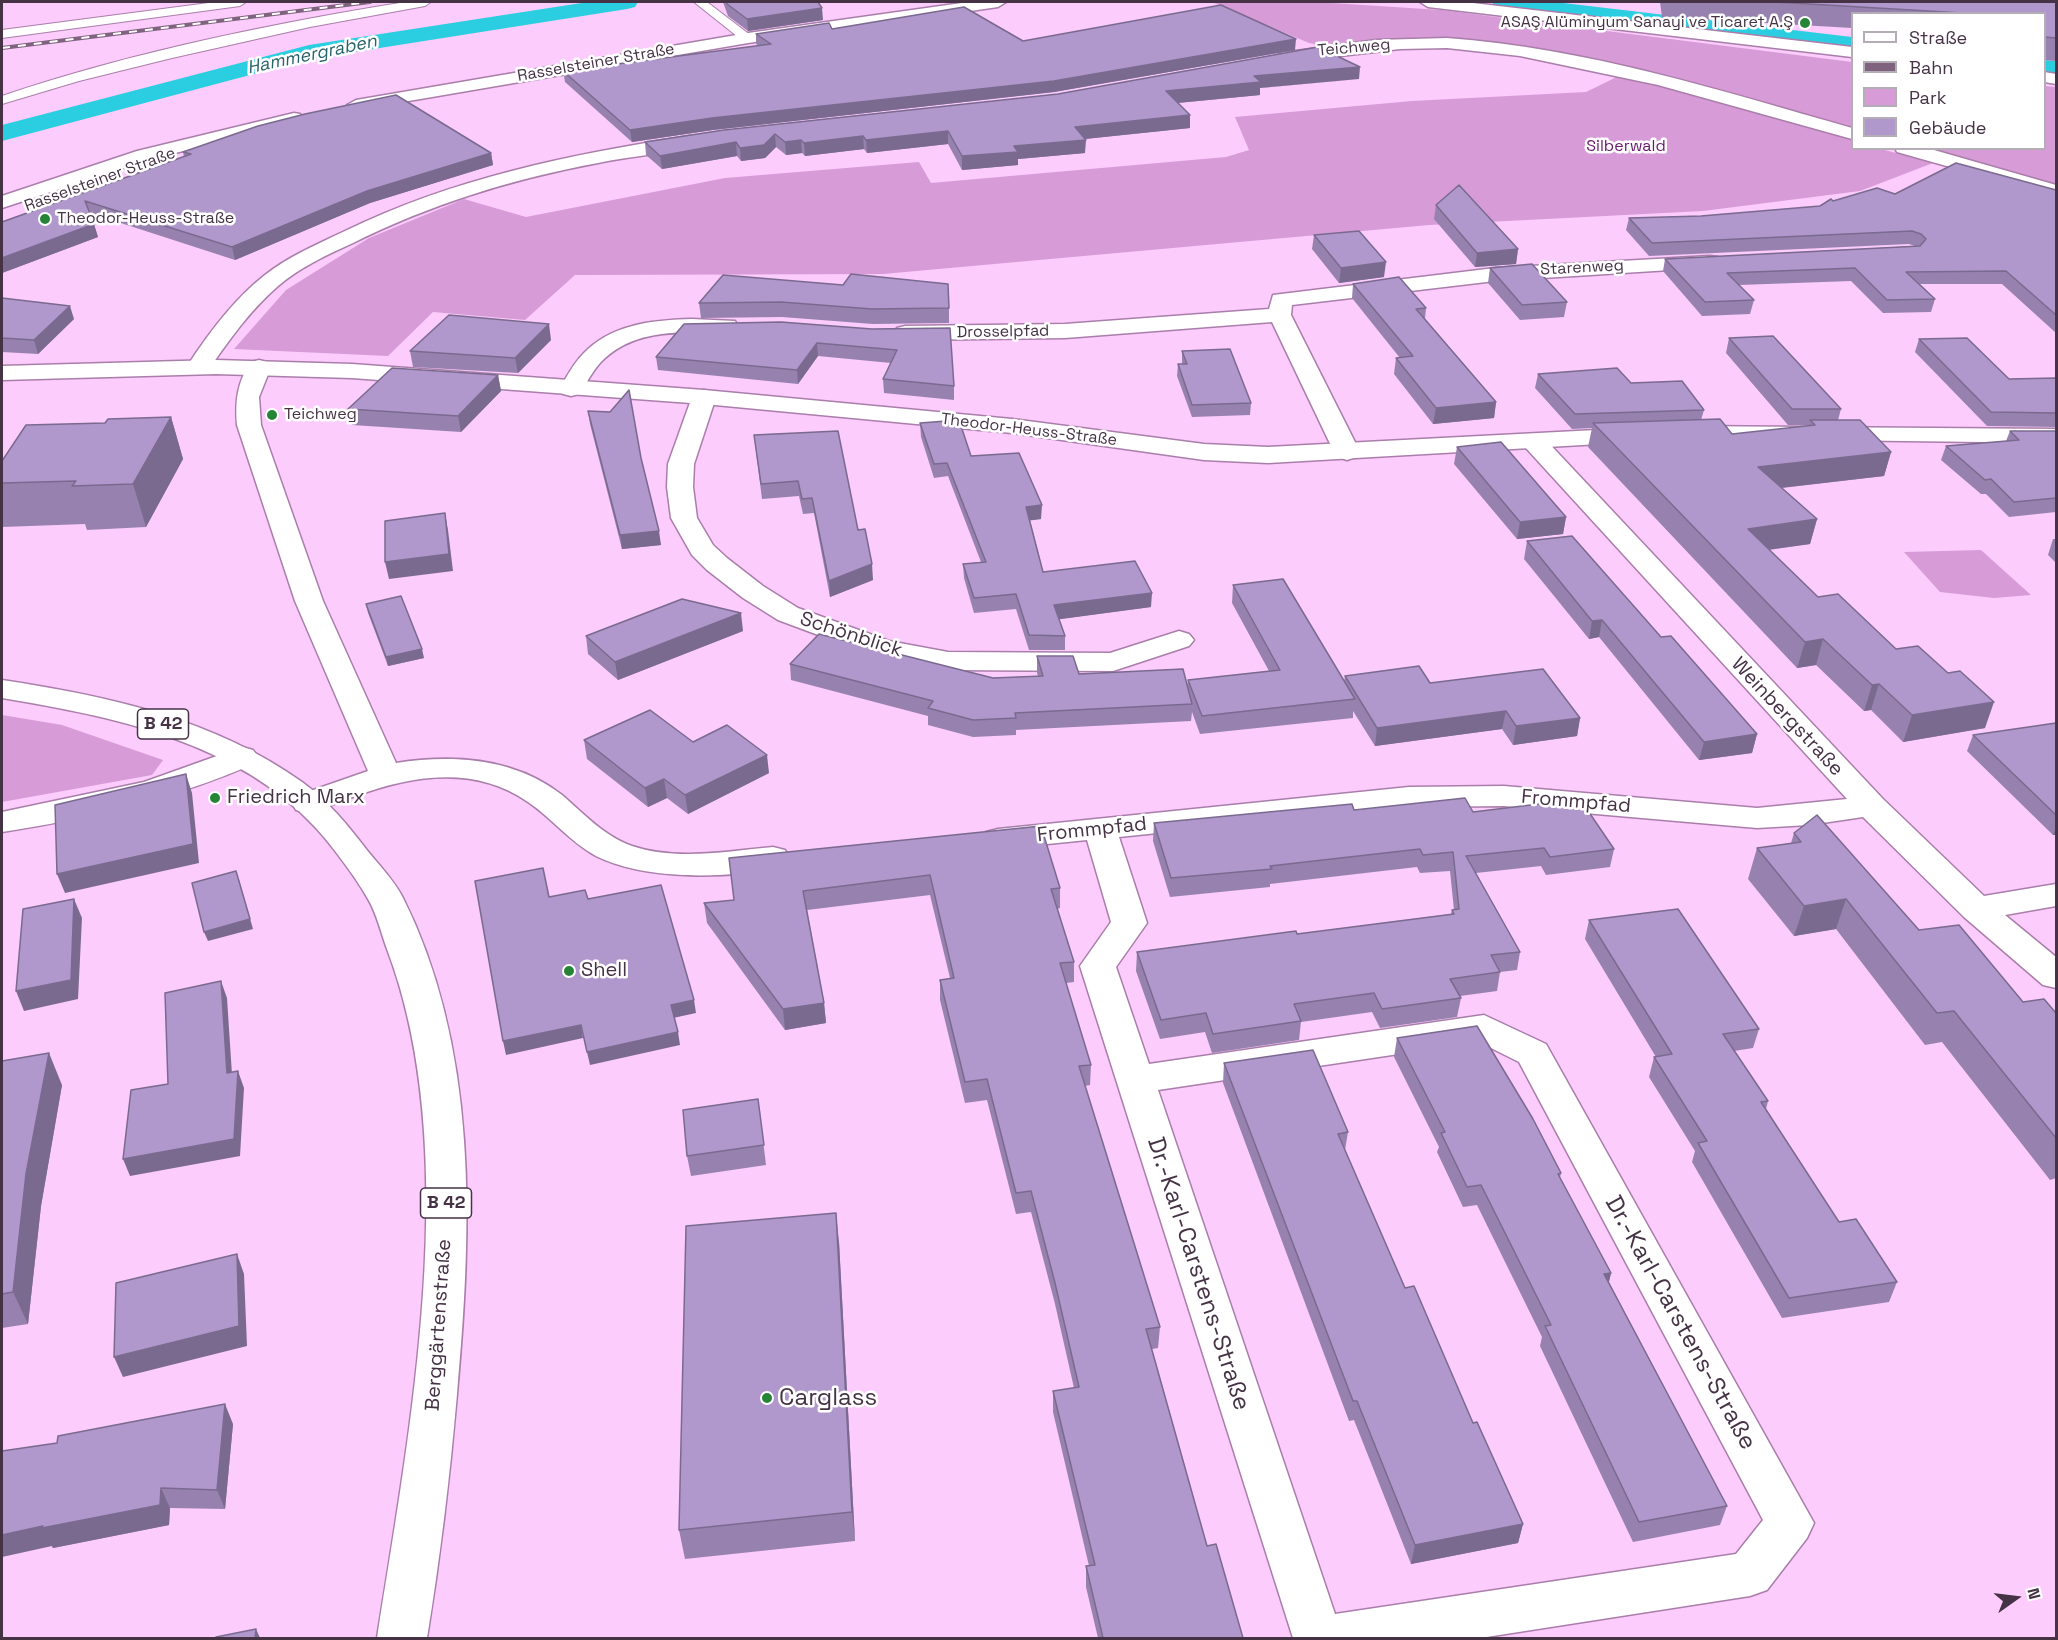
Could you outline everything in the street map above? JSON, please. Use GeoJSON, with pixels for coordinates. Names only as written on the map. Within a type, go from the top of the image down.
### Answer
{"type":"FeatureCollection","features":[{"type":"Feature","properties":{"kind":"street","name":"Rasselsteiner Straße"},"geometry":{"type":"LineString","coordinates":[[344,107],[748,38],[998,2]]}},
{"type":"Feature","properties":{"kind":"street"},"geometry":{"type":"LineString","coordinates":[[1428,2],[1851,52]]}},
{"type":"Feature","properties":{"kind":"street","name":"Teichweg"},"geometry":{"type":"LineString","coordinates":[[1259,61],[1325,50],[1412,43],[1470,45],[1529,52],[1652,79],[1851,134]]}},
{"type":"Feature","properties":{"kind":"street","name":"Rasselsteiner Straße"},"geometry":{"type":"LineString","coordinates":[[2,202],[144,155],[310,114]]}},
{"type":"Feature","properties":{"kind":"street"},"geometry":{"type":"LineString","coordinates":[[198,368],[220,333],[273,280],[301,261],[363,229],[436,198],[499,177],[624,151],[712,138]]}},
{"type":"Feature","properties":{"kind":"street","name":"Rasselsteiner Straße"},"geometry":{"type":"LineString","coordinates":[[2,216],[198,143]]}},
{"type":"Feature","properties":{"kind":"street"},"geometry":{"type":"LineString","coordinates":[[1912,150],[2056,191]]}},
{"type":"Feature","properties":{"kind":"street","name":"Starenweg"},"geometry":{"type":"LineString","coordinates":[[1280,315],[1281,300],[1414,281],[1548,269],[1729,262]]}},
{"type":"Feature","properties":{"kind":"street"},"geometry":{"type":"LineString","coordinates":[[1280,315],[1347,452]]}},
{"type":"Feature","properties":{"kind":"street","name":"Drosselpfad"},"geometry":{"type":"LineString","coordinates":[[884,333],[1065,331],[1280,315]]}},
{"type":"Feature","properties":{"kind":"street"},"geometry":{"type":"LineString","coordinates":[[571,388],[593,357],[618,338],[643,329],[748,326]]}},
{"type":"Feature","properties":{"kind":"street"},"geometry":{"type":"LineString","coordinates":[[259,367],[247,397],[249,425],[309,602],[385,774]]}},
{"type":"Feature","properties":{"kind":"street","name":"Theodor-Heuss-Straße"},"geometry":{"type":"LineString","coordinates":[[2,374],[259,367],[352,371],[704,397],[1012,426],[1204,452],[1268,455],[1664,433],[2056,436]]}},
{"type":"Feature","properties":{"kind":"street","name":"Schönblick"},"geometry":{"type":"LineString","coordinates":[[704,397],[681,464],[680,487],[684,518],[702,549],[717,564],[753,592],[788,614],[882,649],[948,662],[1113,662],[1179,640]]}},
{"type":"Feature","properties":{"kind":"street","name":"Weinbergstraße"},"geometry":{"type":"LineString","coordinates":[[1534,442],[1871,806],[1976,909],[2056,976]]}},
{"type":"Feature","properties":{"kind":"street","name":"Berggärtenstraße"},"geometry":{"type":"LineString","coordinates":[[2,689],[109,708],[150,719],[189,732],[242,757],[308,803],[348,842],[393,911],[419,983],[430,1026],[445,1129],[445,1250],[440,1331],[428,1459],[402,1638]]}},
{"type":"Feature","properties":{"kind":"street"},"geometry":{"type":"LineString","coordinates":[[2,822],[160,788],[216,770],[242,757]]}},
{"type":"Feature","properties":{"kind":"street"},"geometry":{"type":"LineString","coordinates":[[308,803],[362,780],[385,774],[439,768],[496,774],[539,794],[600,845],[648,860],[684,863],[800,856]]}},
{"type":"Feature","properties":{"kind":"street","name":"Frommpfad"},"geometry":{"type":"LineString","coordinates":[[972,841],[1453,795],[1554,799],[1757,818],[1871,806]]}},
{"type":"Feature","properties":{"kind":"street","name":"Dr.-Karl-Carstens-Straße"},"geometry":{"type":"LineString","coordinates":[[1100,830],[1129,923],[1098,966],[1318,1638]]}},
{"type":"Feature","properties":{"kind":"street"},"geometry":{"type":"LineString","coordinates":[[1976,909],[2056,895]]}},
{"type":"Feature","properties":{"kind":"street","name":"Dr.-Karl-Carstens-Straße"},"geometry":{"type":"LineString","coordinates":[[1134,1080],[1484,1028],[1533,1053],[1790,1523],[1750,1574],[1333,1638]]}},
{"type":"Feature","properties":{"kind":"lane"},"geometry":{"type":"LineString","coordinates":[[2,34],[240,2]]}},
{"type":"Feature","properties":{"kind":"lane"},"geometry":{"type":"LineString","coordinates":[[2,100],[42,86],[157,57],[333,17],[425,2]]}},
{"type":"Feature","properties":{"kind":"lane"},"geometry":{"type":"LineString","coordinates":[[700,2],[748,38]]}},
{"type":"Feature","properties":{"kind":"green space"},"geometry":{"type":"Polygon","coordinates":[[[1212,2],[1316,2],[1441,10],[1851,62],[1851,128],[1660,75],[1411,40],[1324,46],[1309,43],[1212,2]]]}},
{"type":"Feature","properties":{"kind":"green space","name":"Silberwald"},"geometry":{"type":"Polygon","coordinates":[[[1621,75],[1851,140],[1851,150],[1885,150],[1933,163],[1860,191],[1703,211],[1429,225],[883,274],[575,275],[525,320],[433,312],[388,356],[234,349],[286,290],[369,238],[464,199],[526,217],[725,178],[919,162],[931,183],[1226,157],[1249,150],[1235,117],[1412,101],[1586,92],[1621,75]]]}},
{"type":"Feature","properties":{"kind":"green space"},"geometry":{"type":"Polygon","coordinates":[[[2046,86],[2056,87],[2056,184],[1931,150],[2046,150],[2046,86]]]}},
{"type":"Feature","properties":{"kind":"green space"},"geometry":{"type":"Polygon","coordinates":[[[1981,550],[2031,595],[1994,598],[1940,592],[1904,552],[1981,550]]]}},
{"type":"Feature","properties":{"kind":"green space"},"geometry":{"type":"Polygon","coordinates":[[[2,715],[62,725],[163,760],[152,775],[2,802],[2,715]]]}},
{"type":"Feature","properties":{"kind":"building"},"geometry":{"type":"Polygon","coordinates":[[[726,2],[818,2],[822,8],[747,19],[726,2]]]}},
{"type":"Feature","properties":{"kind":"building"},"geometry":{"type":"Polygon","coordinates":[[[1775,2],[2056,2],[2056,38],[2046,37],[2046,12],[1945,12],[1775,2]]]}},
{"type":"Feature","properties":{"kind":"building"},"geometry":{"type":"Polygon","coordinates":[[[1221,5],[1296,39],[1054,81],[712,118],[630,130],[563,71],[771,44],[756,34],[829,23],[832,29],[964,7],[1023,41],[1221,5]]]}},
{"type":"Feature","properties":{"kind":"building"},"geometry":{"type":"Polygon","coordinates":[[[1318,47],[1360,67],[1254,76],[1261,82],[1166,91],[1190,115],[1075,127],[1086,140],[1014,146],[1018,152],[962,156],[948,131],[866,140],[863,136],[804,143],[801,140],[785,142],[775,134],[764,145],[740,148],[736,142],[660,156],[645,142],[724,130],[1058,94],[1318,47]]]}},
{"type":"Feature","properties":{"kind":"building"},"geometry":{"type":"Polygon","coordinates":[[[396,95],[491,153],[367,191],[232,247],[85,201],[94,224],[2,258],[2,222],[191,154],[183,152],[258,126],[396,95]]]}},
{"type":"Feature","properties":{"kind":"building"},"geometry":{"type":"Polygon","coordinates":[[[1956,163],[2056,190],[2056,315],[2006,271],[1906,272],[1935,299],[1887,300],[1855,268],[1727,273],[1754,300],[1705,302],[1665,259],[1920,246],[1926,239],[1921,234],[1912,231],[1652,243],[1629,218],[1701,216],[1820,206],[1831,199],[1833,201],[1877,188],[1895,194],[1956,163]]]}},
{"type":"Feature","properties":{"kind":"building"},"geometry":{"type":"Polygon","coordinates":[[[1459,185],[1518,249],[1477,253],[1436,205],[1459,185]]]}},
{"type":"Feature","properties":{"kind":"building"},"geometry":{"type":"Polygon","coordinates":[[[1359,231],[1386,262],[1341,268],[1314,235],[1359,231]]]}},
{"type":"Feature","properties":{"kind":"building"},"geometry":{"type":"Polygon","coordinates":[[[1532,264],[1567,302],[1522,305],[1490,268],[1532,264]]]}},
{"type":"Feature","properties":{"kind":"building"},"geometry":{"type":"Polygon","coordinates":[[[851,274],[948,284],[949,308],[872,309],[781,302],[699,303],[723,275],[843,285],[851,274]]]}},
{"type":"Feature","properties":{"kind":"building"},"geometry":{"type":"Polygon","coordinates":[[[1399,277],[1426,308],[1416,309],[1496,402],[1436,408],[1396,358],[1413,356],[1353,284],[1399,277]]]}},
{"type":"Feature","properties":{"kind":"building"},"geometry":{"type":"Polygon","coordinates":[[[2,298],[70,306],[34,340],[2,338],[2,298]]]}},
{"type":"Feature","properties":{"kind":"building"},"geometry":{"type":"Polygon","coordinates":[[[449,315],[549,324],[515,358],[410,351],[449,315]]]}},
{"type":"Feature","properties":{"kind":"building"},"geometry":{"type":"Polygon","coordinates":[[[781,322],[872,329],[950,328],[954,386],[883,379],[897,350],[817,343],[797,370],[656,357],[684,324],[781,322]]]}},
{"type":"Feature","properties":{"kind":"building"},"geometry":{"type":"Polygon","coordinates":[[[1773,336],[1841,409],[1792,409],[1729,338],[1773,336]]]}},
{"type":"Feature","properties":{"kind":"building"},"geometry":{"type":"Polygon","coordinates":[[[1967,338],[2009,379],[2056,378],[2056,413],[1991,412],[1919,339],[1967,338]]]}},
{"type":"Feature","properties":{"kind":"building"},"geometry":{"type":"Polygon","coordinates":[[[1230,349],[1251,403],[1192,405],[1178,364],[1187,364],[1182,351],[1230,349]]]}},
{"type":"Feature","properties":{"kind":"building"},"geometry":{"type":"Polygon","coordinates":[[[392,368],[498,375],[458,416],[348,409],[392,368]]]}},
{"type":"Feature","properties":{"kind":"building"},"geometry":{"type":"Polygon","coordinates":[[[1617,368],[1631,383],[1682,381],[1704,410],[1575,414],[1538,374],[1617,368]]]}},
{"type":"Feature","properties":{"kind":"building"},"geometry":{"type":"Polygon","coordinates":[[[629,390],[641,458],[659,531],[620,535],[588,411],[610,412],[629,390]]]}},
{"type":"Feature","properties":{"kind":"building"},"geometry":{"type":"Polygon","coordinates":[[[171,417],[133,484],[72,486],[76,481],[2,483],[2,461],[26,425],[105,423],[108,419],[171,417]]]}},
{"type":"Feature","properties":{"kind":"building"},"geometry":{"type":"Polygon","coordinates":[[[1720,419],[1732,434],[1815,425],[1810,420],[1860,420],[1891,452],[1758,467],[1817,519],[1748,529],[1818,597],[1838,594],[1896,649],[1918,646],[1948,673],[1960,671],[1994,702],[1912,715],[1879,684],[1872,685],[1823,639],[1805,642],[1593,423],[1720,419]]]}},
{"type":"Feature","properties":{"kind":"building"},"geometry":{"type":"Polygon","coordinates":[[[959,420],[971,456],[1019,453],[1042,505],[1026,507],[1043,572],[1135,561],[1152,593],[1054,605],[1065,636],[1029,635],[1016,594],[974,598],[963,564],[986,562],[947,463],[934,464],[920,423],[959,420]]]}},
{"type":"Feature","properties":{"kind":"building"},"geometry":{"type":"Polygon","coordinates":[[[838,431],[858,530],[865,529],[872,564],[829,581],[812,498],[802,499],[798,481],[761,484],[754,435],[838,431]]]}},
{"type":"Feature","properties":{"kind":"building"},"geometry":{"type":"Polygon","coordinates":[[[2010,431],[2056,431],[2056,498],[2014,502],[1991,479],[1985,480],[1946,446],[2019,440],[2010,431]]]}},
{"type":"Feature","properties":{"kind":"building"},"geometry":{"type":"Polygon","coordinates":[[[1501,442],[1566,517],[1520,522],[1457,447],[1501,442]]]}},
{"type":"Feature","properties":{"kind":"building"},"geometry":{"type":"Polygon","coordinates":[[[445,513],[449,554],[385,562],[385,521],[445,513]]]}},
{"type":"Feature","properties":{"kind":"building"},"geometry":{"type":"Polygon","coordinates":[[[1572,536],[1661,637],[1671,636],[1757,734],[1704,742],[1602,620],[1592,621],[1527,541],[1572,536]]]}},
{"type":"Feature","properties":{"kind":"building"},"geometry":{"type":"Polygon","coordinates":[[[1283,579],[1355,699],[1202,716],[1188,680],[1280,670],[1233,585],[1283,579]]]}},
{"type":"Feature","properties":{"kind":"building"},"geometry":{"type":"Polygon","coordinates":[[[401,596],[422,649],[386,657],[366,604],[401,596]]]}},
{"type":"Feature","properties":{"kind":"building"},"geometry":{"type":"Polygon","coordinates":[[[682,599],[741,613],[615,662],[586,636],[682,599]]]}},
{"type":"Feature","properties":{"kind":"building"},"geometry":{"type":"Polygon","coordinates":[[[819,634],[993,678],[1043,676],[1037,656],[1073,656],[1079,674],[1183,669],[1192,704],[1015,713],[1016,718],[973,720],[928,708],[933,701],[790,664],[819,634]]]}},
{"type":"Feature","properties":{"kind":"building"},"geometry":{"type":"Polygon","coordinates":[[[1419,666],[1430,683],[1543,669],[1580,718],[1516,726],[1506,711],[1377,728],[1345,676],[1419,666]]]}},
{"type":"Feature","properties":{"kind":"building"},"geometry":{"type":"Polygon","coordinates":[[[650,710],[693,742],[727,725],[767,755],[685,795],[664,779],[645,788],[584,740],[650,710]]]}},
{"type":"Feature","properties":{"kind":"building"},"geometry":{"type":"Polygon","coordinates":[[[2056,723],[2056,815],[1973,735],[2056,723]]]}},
{"type":"Feature","properties":{"kind":"building"},"geometry":{"type":"Polygon","coordinates":[[[186,774],[193,844],[57,874],[55,805],[186,774]]]}},
{"type":"Feature","properties":{"kind":"building"},"geometry":{"type":"Polygon","coordinates":[[[1465,798],[1473,812],[1580,799],[1614,849],[1550,857],[1544,848],[1466,856],[1520,952],[1491,955],[1500,972],[1450,979],[1461,998],[1382,1009],[1374,993],[1294,1004],[1301,1021],[1213,1034],[1206,1013],[1161,1020],[1137,952],[1296,931],[1297,934],[1454,914],[1452,910],[1459,909],[1453,852],[1423,855],[1420,849],[1270,866],[1272,869],[1171,878],[1154,823],[1352,804],[1354,810],[1465,798]]]}},
{"type":"Feature","properties":{"kind":"building"},"geometry":{"type":"Polygon","coordinates":[[[1817,815],[1919,930],[1959,925],[2023,1002],[2044,999],[2056,1013],[2056,1138],[1954,1011],[1937,1013],[1846,899],[1804,906],[1757,848],[1801,842],[1794,833],[1817,815]]]}},
{"type":"Feature","properties":{"kind":"building"},"geometry":{"type":"Polygon","coordinates":[[[1041,826],[1060,888],[1051,889],[1074,962],[1060,963],[1091,1065],[1079,1066],[1160,1327],[1146,1329],[1207,1546],[1216,1544],[1243,1638],[1103,1638],[1086,1566],[1095,1565],[1053,1391],[1079,1387],[1031,1191],[1016,1193],[987,1079],[965,1082],[940,980],[954,978],[930,875],[803,891],[824,1003],[783,1009],[704,903],[734,900],[729,858],[1041,826]]]}},
{"type":"Feature","properties":{"kind":"building"},"geometry":{"type":"Polygon","coordinates":[[[543,868],[549,897],[585,890],[588,899],[661,885],[694,1000],[671,1005],[678,1032],[587,1052],[581,1025],[503,1041],[475,881],[543,868]]]}},
{"type":"Feature","properties":{"kind":"building"},"geometry":{"type":"Polygon","coordinates":[[[236,871],[250,919],[204,932],[192,883],[236,871]]]}},
{"type":"Feature","properties":{"kind":"building"},"geometry":{"type":"Polygon","coordinates":[[[74,899],[71,980],[16,991],[23,909],[74,899]]]}},
{"type":"Feature","properties":{"kind":"building"},"geometry":{"type":"Polygon","coordinates":[[[1678,909],[1759,1029],[1723,1034],[1768,1101],[1761,1102],[1839,1222],[1856,1219],[1897,1282],[1789,1298],[1698,1143],[1707,1141],[1654,1057],[1672,1054],[1589,920],[1678,909]]]}},
{"type":"Feature","properties":{"kind":"building"},"geometry":{"type":"Polygon","coordinates":[[[221,981],[227,1073],[238,1071],[234,1139],[123,1159],[131,1090],[168,1084],[165,993],[221,981]]]}},
{"type":"Feature","properties":{"kind":"building"},"geometry":{"type":"Polygon","coordinates":[[[1477,1026],[1533,1119],[1561,1173],[1558,1174],[1611,1273],[1604,1274],[1727,1506],[1639,1522],[1545,1326],[1551,1325],[1481,1185],[1467,1187],[1441,1133],[1445,1132],[1397,1038],[1477,1026]]]}},
{"type":"Feature","properties":{"kind":"building"},"geometry":{"type":"Polygon","coordinates":[[[1313,1050],[1348,1132],[1338,1134],[1405,1288],[1414,1286],[1473,1423],[1477,1422],[1523,1524],[1415,1545],[1357,1401],[1353,1401],[1224,1063],[1313,1050]]]}},
{"type":"Feature","properties":{"kind":"building"},"geometry":{"type":"Polygon","coordinates":[[[49,1053],[26,1174],[13,1292],[2,1294],[2,1061],[49,1053]]]}},
{"type":"Feature","properties":{"kind":"building"},"geometry":{"type":"Polygon","coordinates":[[[758,1099],[764,1145],[687,1156],[683,1110],[758,1099]]]}},
{"type":"Feature","properties":{"kind":"building","name":"Carglass"},"geometry":{"type":"Polygon","coordinates":[[[836,1213],[852,1512],[679,1530],[686,1226],[836,1213]]]}},
{"type":"Feature","properties":{"kind":"building"},"geometry":{"type":"Polygon","coordinates":[[[237,1254],[239,1326],[114,1357],[116,1283],[237,1254]]]}},
{"type":"Feature","properties":{"kind":"building"},"geometry":{"type":"Polygon","coordinates":[[[225,1404],[217,1490],[161,1488],[160,1505],[2,1535],[2,1451],[57,1443],[58,1436],[225,1404]]]}},
{"type":"Feature","properties":{"kind":"building"},"geometry":{"type":"Polygon","coordinates":[[[256,1629],[255,1638],[216,1638],[216,1637],[256,1629]]]}},
{"type":"Feature","properties":{"kind":"waterway","name":"Hammergraben"},"geometry":{"type":"LineString","coordinates":[[2,133],[309,52],[627,2]]}},
{"type":"Feature","properties":{"kind":"waterway","name":"Hammergraben"},"geometry":{"type":"LineString","coordinates":[[1503,2],[1851,44]]}},
{"type":"Feature","properties":{"kind":"waterway","name":"Hammergraben"},"geometry":{"type":"LineString","coordinates":[[2046,67],[2056,68]]}},
{"type":"Feature","properties":{"kind":"railway"},"geometry":{"type":"LineString","coordinates":[[2,48],[370,2]]}},
{"type":"Feature","properties":{"kind":"place","name":"ASAŞ Alüminyum Sanayi ve Ticaret A.Ş"},"geometry":{"type":"Point","coordinates":[1805,23]}},
{"type":"Feature","properties":{"kind":"place","name":"Theodor-Heuss-Straße"},"geometry":{"type":"Point","coordinates":[45,219]}},
{"type":"Feature","properties":{"kind":"place","name":"Teichweg"},"geometry":{"type":"Point","coordinates":[272,415]}},
{"type":"Feature","properties":{"kind":"place","name":"Friedrich Marx"},"geometry":{"type":"Point","coordinates":[215,798]}},
{"type":"Feature","properties":{"kind":"place","name":"Shell"},"geometry":{"type":"Point","coordinates":[569,971]}},
{"type":"Feature","properties":{"kind":"place","name":"Carglass"},"geometry":{"type":"Point","coordinates":[767,1398]}}]}
